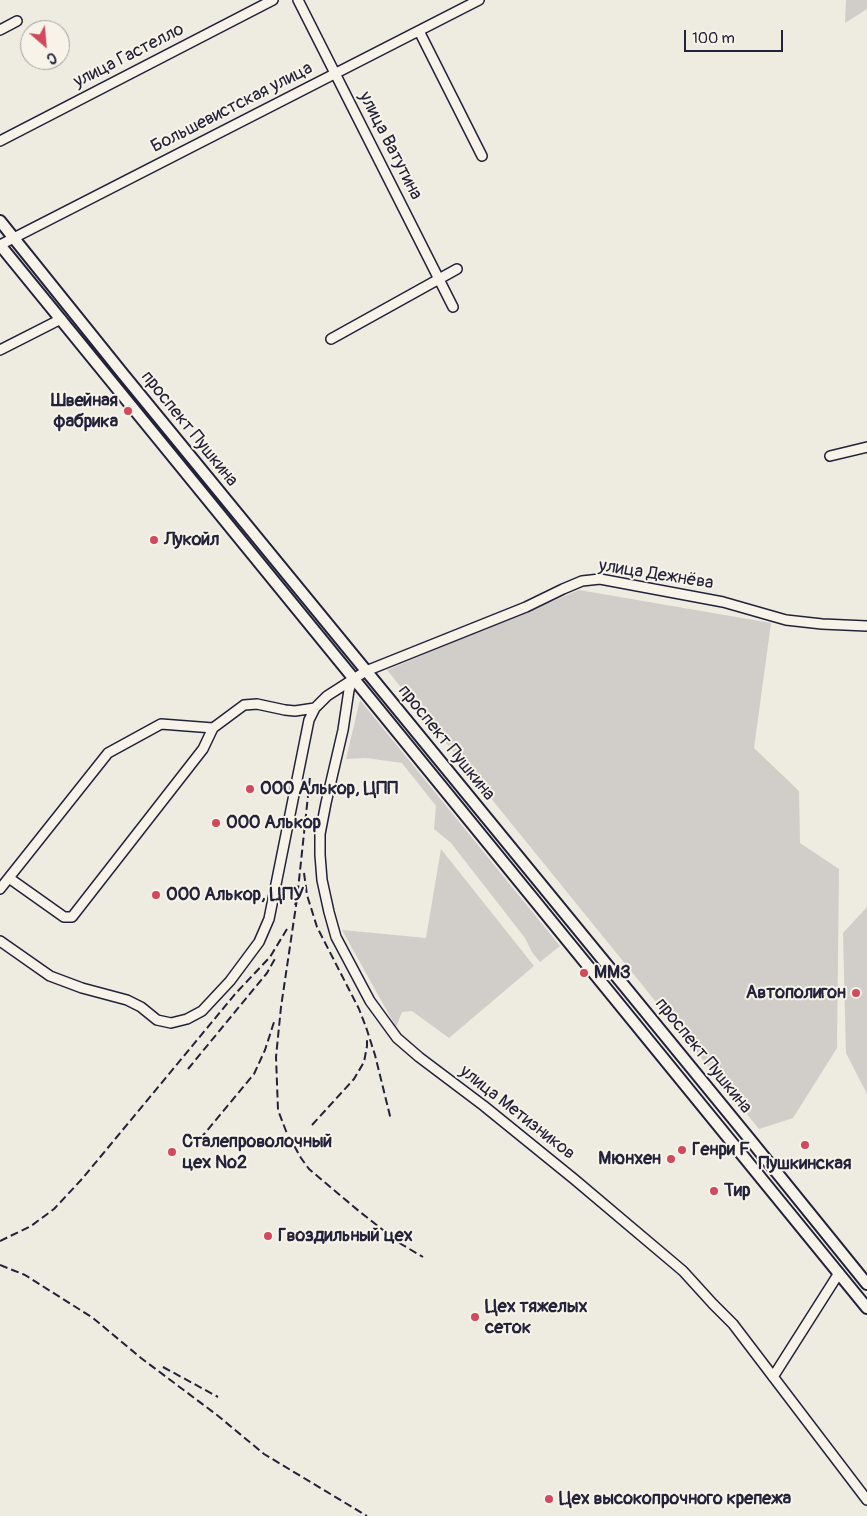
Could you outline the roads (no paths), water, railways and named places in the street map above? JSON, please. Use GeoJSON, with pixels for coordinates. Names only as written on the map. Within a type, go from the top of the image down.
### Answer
{"type":"FeatureCollection","features":[{"type":"Feature","properties":{"kind":"main road","name":"проспект Пушкина"},"geometry":{"type":"LineString","coordinates":[[0,221],[867,1284]]}},
{"type":"Feature","properties":{"kind":"main road","name":"проспект Пушкина"},"geometry":{"type":"LineString","coordinates":[[0,245],[867,1308]]}},
{"type":"Feature","properties":{"kind":"main road"},"geometry":{"type":"LineString","coordinates":[[735,1147],[748,1137]]}},
{"type":"Feature","properties":{"kind":"street","name":"улица Гастелло"},"geometry":{"type":"LineString","coordinates":[[0,141],[273,0]]}},
{"type":"Feature","properties":{"kind":"street","name":"улица Ватутина"},"geometry":{"type":"LineString","coordinates":[[298,0],[453,308]]}},
{"type":"Feature","properties":{"kind":"street","name":"Большевистская улица"},"geometry":{"type":"LineString","coordinates":[[0,245],[479,0]]}},
{"type":"Feature","properties":{"kind":"street"},"geometry":{"type":"LineString","coordinates":[[0,30],[17,21]]}},
{"type":"Feature","properties":{"kind":"street"},"geometry":{"type":"LineString","coordinates":[[419,32],[482,156]]}},
{"type":"Feature","properties":{"kind":"street"},"geometry":{"type":"LineString","coordinates":[[331,339],[457,269]]}},
{"type":"Feature","properties":{"kind":"street"},"geometry":{"type":"LineString","coordinates":[[0,350],[61,319]]}},
{"type":"Feature","properties":{"kind":"street"},"geometry":{"type":"LineString","coordinates":[[830,456],[867,447]]}},
{"type":"Feature","properties":{"kind":"street","name":"улица Дежнёва"},"geometry":{"type":"LineString","coordinates":[[315,708],[327,696],[366,671],[526,607],[582,581],[600,579],[724,602],[786,620],[867,626]]}},
{"type":"Feature","properties":{"kind":"street","name":"улица Метизников"},"geometry":{"type":"LineString","coordinates":[[354,678],[349,690],[343,730],[324,810],[320,834],[320,855],[322,880],[336,937],[370,1001],[397,1038],[419,1057],[484,1106],[683,1271],[733,1324],[867,1500]]}},
{"type":"Feature","properties":{"kind":"street"},"geometry":{"type":"LineString","coordinates":[[9,878],[64,917],[72,917],[203,748],[213,728],[244,705],[258,704],[285,710],[315,708]]}},
{"type":"Feature","properties":{"kind":"street"},"geometry":{"type":"LineString","coordinates":[[0,941],[50,976],[82,988],[127,1000],[141,1007],[157,1020],[171,1023],[187,1019],[202,1010],[230,981],[259,942],[269,919],[309,720],[315,708]]}},
{"type":"Feature","properties":{"kind":"street"},"geometry":{"type":"LineString","coordinates":[[0,888],[108,752],[161,724],[213,728]]}},
{"type":"Feature","properties":{"kind":"street"},"geometry":{"type":"LineString","coordinates":[[773,1377],[838,1273]]}},
{"type":"Feature","properties":{"kind":"railway"},"geometry":{"type":"LineString","coordinates":[[295,905],[310,777]]}},
{"type":"Feature","properties":{"kind":"railway"},"geometry":{"type":"LineString","coordinates":[[304,873],[307,895],[317,927],[359,1009],[366,1027],[391,1120]]}},
{"type":"Feature","properties":{"kind":"railway"},"geometry":{"type":"LineString","coordinates":[[297,899],[281,1007],[276,1057],[278,1110],[286,1131],[309,1169],[401,1244],[423,1257]]}},
{"type":"Feature","properties":{"kind":"railway"},"geometry":{"type":"LineString","coordinates":[[0,1241],[31,1226],[54,1209],[82,1179],[236,993],[270,957],[287,929]]}},
{"type":"Feature","properties":{"kind":"railway"},"geometry":{"type":"LineString","coordinates":[[188,1069],[267,973],[276,957]]}},
{"type":"Feature","properties":{"kind":"railway"},"geometry":{"type":"LineString","coordinates":[[200,1139],[254,1074],[265,1050],[275,1019]]}},
{"type":"Feature","properties":{"kind":"railway"},"geometry":{"type":"LineString","coordinates":[[312,1125],[354,1079],[364,1062],[367,1039]]}},
{"type":"Feature","properties":{"kind":"railway"},"geometry":{"type":"LineString","coordinates":[[0,1265],[25,1275],[93,1318],[264,1454],[367,1516]]}},
{"type":"Feature","properties":{"kind":"railway"},"geometry":{"type":"LineString","coordinates":[[163,1367],[218,1397]]}},
{"type":"Feature","properties":{"kind":"place","name":"Швейная фабрика"},"geometry":{"type":"Point","coordinates":[128,411]}},
{"type":"Feature","properties":{"kind":"place","name":"Лукойл"},"geometry":{"type":"Point","coordinates":[154,540]}},
{"type":"Feature","properties":{"kind":"place","name":"ООО Алькор, ЦПП"},"geometry":{"type":"Point","coordinates":[250,789]}},
{"type":"Feature","properties":{"kind":"place","name":"ООО Алькор"},"geometry":{"type":"Point","coordinates":[216,823]}},
{"type":"Feature","properties":{"kind":"place","name":"ООО Алькор, ЦПУ"},"geometry":{"type":"Point","coordinates":[156,895]}},
{"type":"Feature","properties":{"kind":"place","name":"ММЗ"},"geometry":{"type":"Point","coordinates":[584,973]}},
{"type":"Feature","properties":{"kind":"place","name":"Автополигон"},"geometry":{"type":"Point","coordinates":[856,993]}},
{"type":"Feature","properties":{"kind":"place","name":"Пушкинская"},"geometry":{"type":"Point","coordinates":[805,1145]}},
{"type":"Feature","properties":{"kind":"place","name":"Генри F"},"geometry":{"type":"Point","coordinates":[682,1150]}},
{"type":"Feature","properties":{"kind":"place","name":"Сталепроволочный цех №2"},"geometry":{"type":"Point","coordinates":[172,1152]}},
{"type":"Feature","properties":{"kind":"place","name":"Мюнхен"},"geometry":{"type":"Point","coordinates":[671,1159]}},
{"type":"Feature","properties":{"kind":"place","name":"Тир"},"geometry":{"type":"Point","coordinates":[714,1191]}},
{"type":"Feature","properties":{"kind":"place","name":"Гвоздильный цех"},"geometry":{"type":"Point","coordinates":[268,1236]}},
{"type":"Feature","properties":{"kind":"place","name":"Цех тяжелых сеток"},"geometry":{"type":"Point","coordinates":[475,1317]}},
{"type":"Feature","properties":{"kind":"place","name":"Цех высокопрочного крепежа"},"geometry":{"type":"Point","coordinates":[549,1499]}}]}
